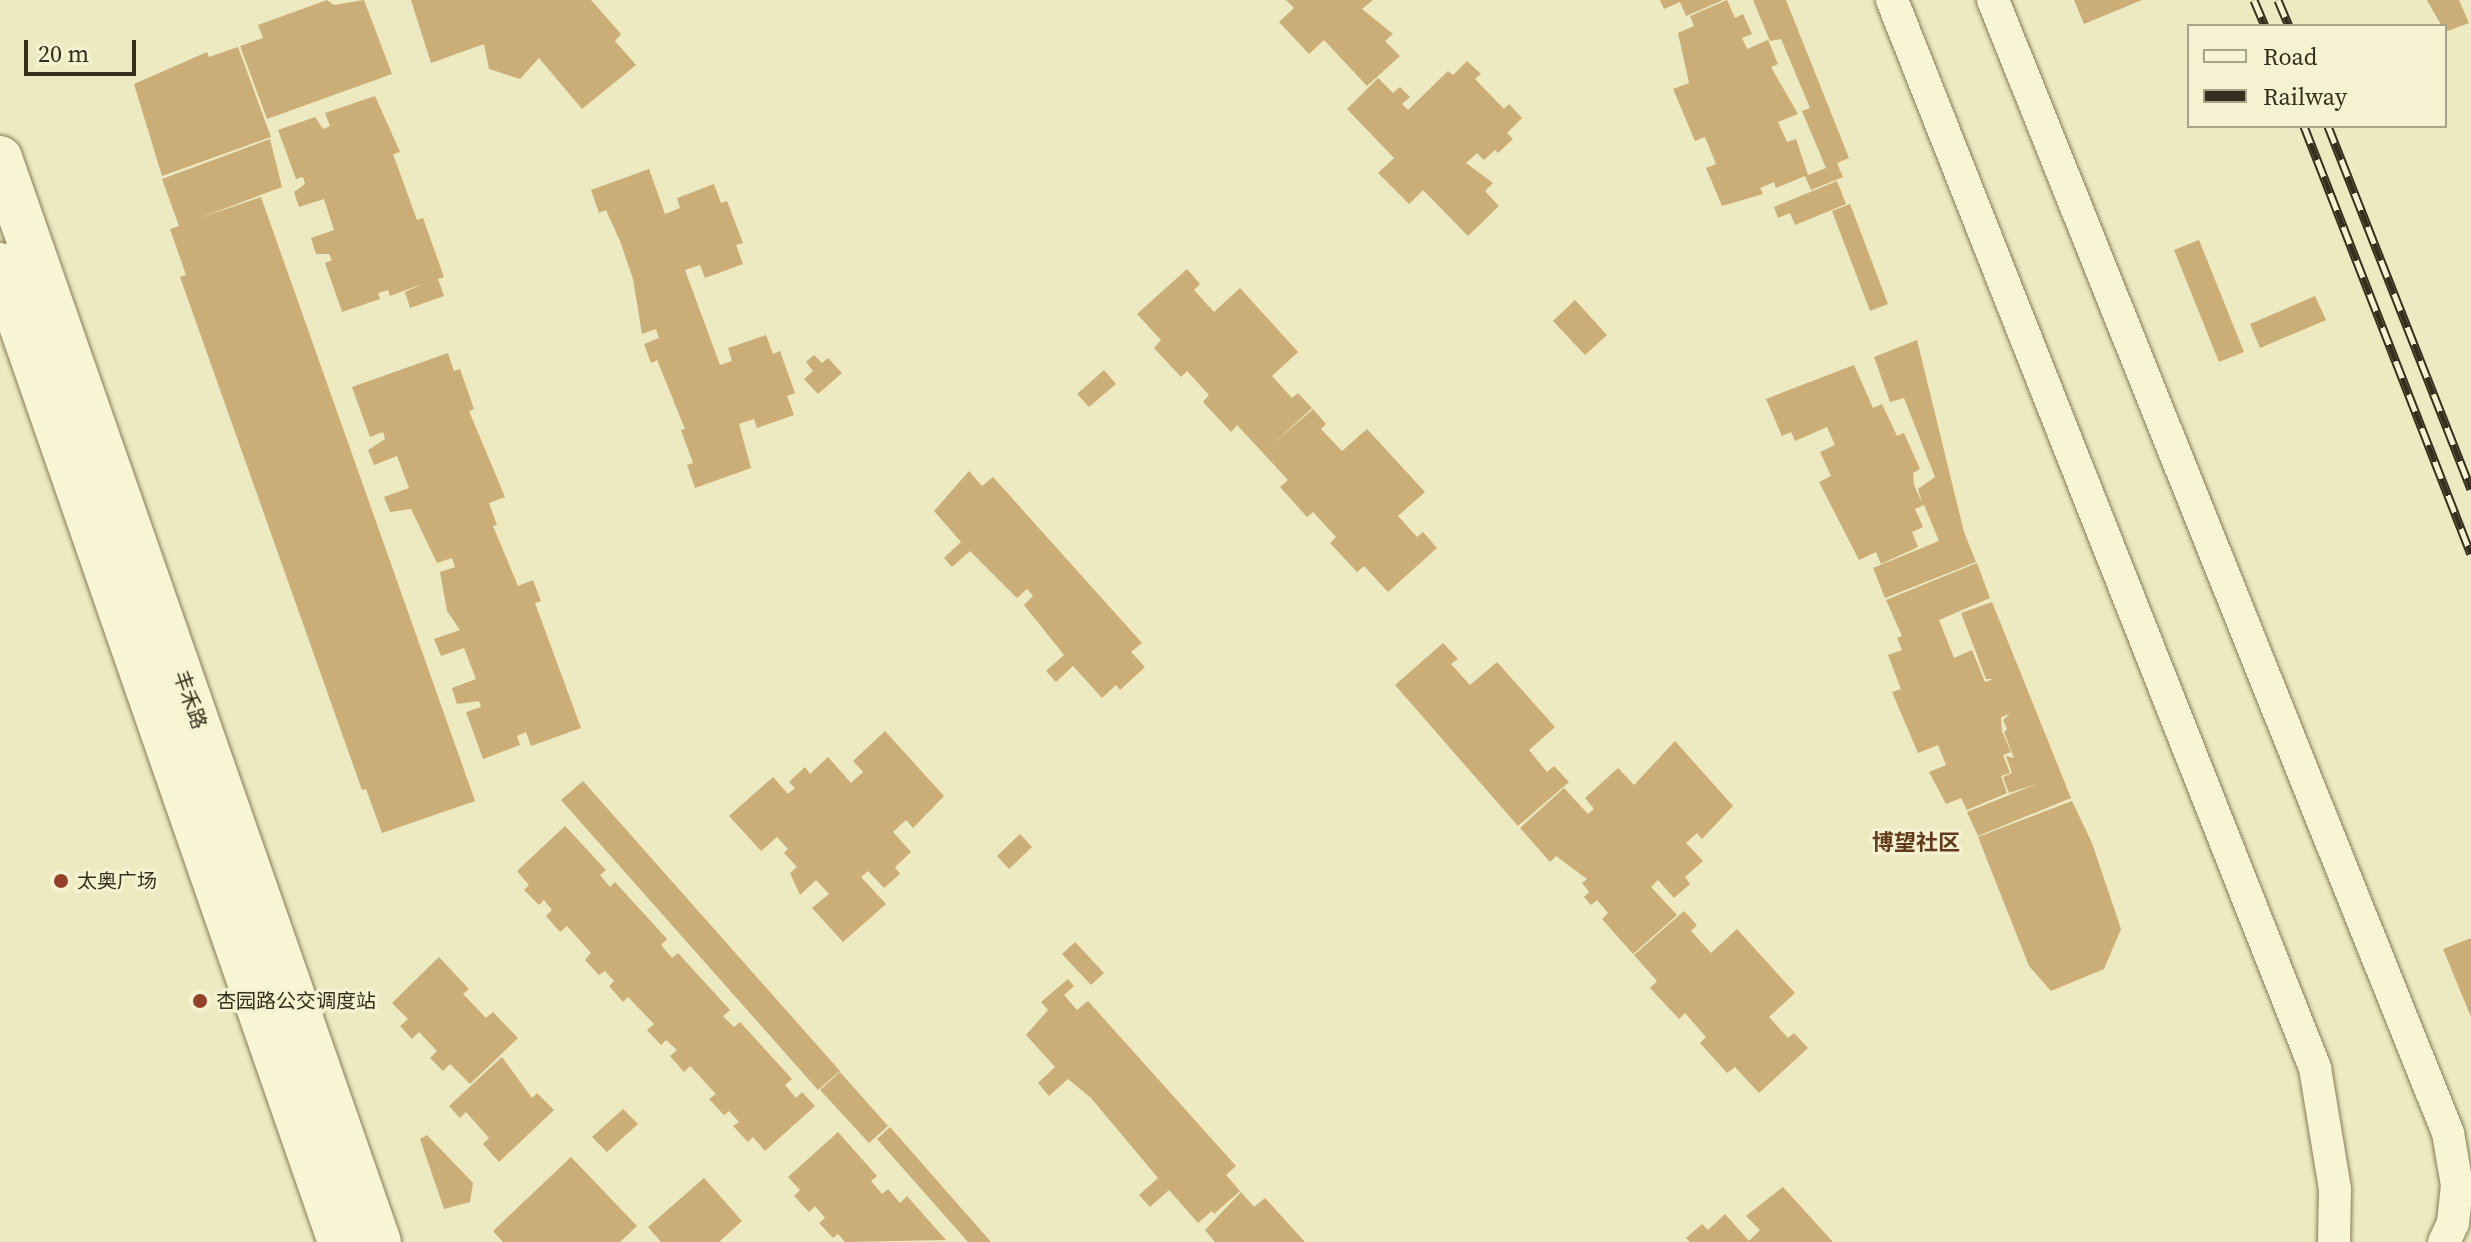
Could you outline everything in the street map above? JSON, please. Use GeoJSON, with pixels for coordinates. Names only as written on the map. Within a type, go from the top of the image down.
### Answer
{"type":"FeatureCollection","features":[{"type":"Feature","properties":{"kind":"main road","name":"丰禾路"},"geometry":{"type":"LineString","coordinates":[[0,158],[379,1242]]}},
{"type":"Feature","properties":{"kind":"main road","name":"丰禾路"},"geometry":{"type":"LineString","coordinates":[[0,265],[340,1242]]}},
{"type":"Feature","properties":{"kind":"street"},"geometry":{"type":"LineString","coordinates":[[1892,0],[2315,1068],[2335,1189],[2334,1242]]}},
{"type":"Feature","properties":{"kind":"street"},"geometry":{"type":"LineString","coordinates":[[1993,0],[2448,1133],[2457,1185],[2453,1223],[2444,1242]]}},
{"type":"Feature","properties":{"kind":"building"},"geometry":{"type":"Polygon","coordinates":[[[327,0],[334,5],[364,0],[392,74],[267,119],[240,46],[263,38],[258,25],[327,0]]]}},
{"type":"Feature","properties":{"kind":"building"},"geometry":{"type":"Polygon","coordinates":[[[411,0],[591,0],[621,34],[615,41],[636,65],[582,109],[539,58],[520,79],[489,69],[484,44],[431,63],[411,0]]]}},
{"type":"Feature","properties":{"kind":"building"},"geometry":{"type":"Polygon","coordinates":[[[1286,0],[1373,0],[1362,9],[1393,34],[1385,41],[1400,56],[1367,86],[1324,40],[1309,54],[1279,22],[1294,8],[1286,0]]]}},
{"type":"Feature","properties":{"kind":"building"},"geometry":{"type":"Polygon","coordinates":[[[1660,0],[1723,0],[1686,16],[1680,2],[1664,9],[1660,0]]]}},
{"type":"Feature","properties":{"kind":"building"},"geometry":{"type":"Polygon","coordinates":[[[1727,0],[1735,18],[1743,14],[1752,34],[1742,38],[1747,49],[1768,40],[1778,64],[1771,67],[1798,114],[1778,122],[1787,142],[1796,139],[1808,175],[1826,168],[1802,111],[1810,108],[1781,39],[1770,41],[1753,0],[1786,0],[1849,158],[1837,163],[1843,177],[1811,190],[1805,176],[1776,188],[1774,182],[1760,188],[1763,194],[1722,206],[1706,168],[1716,164],[1705,137],[1695,141],[1673,89],[1689,83],[1678,33],[1694,26],[1690,16],[1727,0]]]}},
{"type":"Feature","properties":{"kind":"building"},"geometry":{"type":"Polygon","coordinates":[[[2074,0],[2142,0],[2084,24],[2074,0]]]}},
{"type":"Feature","properties":{"kind":"building"},"geometry":{"type":"Polygon","coordinates":[[[2427,0],[2459,0],[2469,23],[2447,31],[2447,24],[2440,24],[2427,0]]]}},
{"type":"Feature","properties":{"kind":"building"},"geometry":{"type":"Polygon","coordinates":[[[238,47],[271,137],[162,176],[134,84],[207,52],[209,57],[238,47]]]}},
{"type":"Feature","properties":{"kind":"building"},"geometry":{"type":"Polygon","coordinates":[[[1467,61],[1481,74],[1475,79],[1504,109],[1509,104],[1522,118],[1507,133],[1513,139],[1498,153],[1495,150],[1484,160],[1477,153],[1466,163],[1493,183],[1485,191],[1499,206],[1468,236],[1423,190],[1409,204],[1378,173],[1394,158],[1347,109],[1378,78],[1393,93],[1400,87],[1410,97],[1402,104],[1408,110],[1448,71],[1453,75],[1467,61]]]}},
{"type":"Feature","properties":{"kind":"building"},"geometry":{"type":"Polygon","coordinates":[[[375,96],[400,152],[393,154],[417,220],[423,218],[444,277],[438,279],[444,296],[410,308],[405,292],[425,283],[390,296],[388,290],[378,293],[380,299],[342,312],[325,263],[332,260],[329,254],[316,254],[311,238],[334,230],[324,199],[299,207],[294,192],[305,184],[303,177],[296,179],[278,130],[315,117],[323,129],[330,126],[325,113],[375,96]]]}},
{"type":"Feature","properties":{"kind":"building"},"geometry":{"type":"Polygon","coordinates":[[[270,139],[282,187],[197,219],[261,197],[475,801],[382,833],[366,789],[362,790],[180,277],[186,275],[170,229],[179,226],[162,179],[270,139]]]}},
{"type":"Feature","properties":{"kind":"building"},"geometry":{"type":"Polygon","coordinates":[[[649,169],[665,214],[680,208],[677,198],[714,184],[721,203],[727,201],[743,243],[736,245],[743,264],[705,278],[700,265],[685,270],[720,365],[732,361],[728,348],[766,335],[773,354],[780,351],[795,393],[787,396],[794,415],[757,428],[754,419],[739,424],[751,468],[695,488],[687,465],[693,463],[681,430],[685,429],[657,360],[651,363],[644,344],[659,338],[656,329],[642,334],[633,279],[620,241],[606,210],[599,213],[591,190],[649,169]]]}},
{"type":"Feature","properties":{"kind":"building"},"geometry":{"type":"Polygon","coordinates":[[[1837,181],[1846,204],[1795,225],[1790,213],[1778,218],[1774,207],[1837,181]]]}},
{"type":"Feature","properties":{"kind":"building"},"geometry":{"type":"Polygon","coordinates":[[[1850,204],[1888,304],[1870,311],[1832,211],[1850,204]]]}},
{"type":"Feature","properties":{"kind":"building"},"geometry":{"type":"Polygon","coordinates":[[[2199,240],[2244,352],[2219,362],[2174,250],[2199,240]]]}},
{"type":"Feature","properties":{"kind":"building"},"geometry":{"type":"Polygon","coordinates":[[[1187,269],[1200,284],[1194,290],[1214,312],[1240,288],[1298,352],[1272,376],[1292,398],[1298,393],[1312,408],[1272,445],[1313,409],[1326,424],[1321,429],[1342,451],[1367,429],[1425,492],[1398,516],[1417,537],[1423,532],[1437,548],[1388,592],[1364,566],[1357,572],[1330,543],[1336,537],[1313,512],[1307,517],[1280,487],[1288,480],[1237,425],[1231,432],[1203,402],[1209,395],[1187,371],[1181,377],[1154,348],[1161,340],[1137,314],[1187,269]]]}},
{"type":"Feature","properties":{"kind":"building"},"geometry":{"type":"Polygon","coordinates":[[[2315,296],[2326,320],[2260,348],[2250,324],[2315,296]]]}},
{"type":"Feature","properties":{"kind":"building"},"geometry":{"type":"Polygon","coordinates":[[[1575,300],[1607,335],[1585,355],[1553,321],[1575,300]]]}},
{"type":"Feature","properties":{"kind":"building"},"geometry":{"type":"Polygon","coordinates":[[[1917,340],[1964,532],[1976,562],[1885,598],[1873,568],[1939,541],[1924,505],[1915,509],[1923,527],[1912,532],[1918,547],[1881,564],[1876,552],[1859,560],[1819,482],[1831,476],[1820,452],[1835,445],[1827,427],[1795,441],[1791,432],[1782,436],[1766,399],[1854,365],[1873,408],[1882,404],[1897,436],[1904,433],[1920,469],[1913,473],[1914,485],[1922,503],[1918,489],[1935,477],[1904,398],[1890,402],[1874,357],[1917,340]]]}},
{"type":"Feature","properties":{"kind":"building"},"geometry":{"type":"Polygon","coordinates":[[[448,353],[454,371],[460,369],[474,409],[469,411],[505,497],[489,503],[497,525],[493,526],[518,586],[533,580],[541,601],[535,603],[581,728],[531,746],[526,732],[517,736],[520,745],[483,759],[466,712],[481,707],[479,701],[457,704],[452,688],[476,679],[464,648],[441,656],[434,639],[460,630],[447,611],[440,572],[455,567],[452,558],[437,563],[411,509],[390,512],[384,497],[409,488],[397,456],[374,465],[368,450],[385,439],[383,432],[370,437],[352,387],[448,353]]]}},
{"type":"Feature","properties":{"kind":"building"},"geometry":{"type":"Polygon","coordinates":[[[814,355],[822,363],[828,358],[842,373],[818,394],[804,379],[813,371],[806,362],[814,355]]]}},
{"type":"Feature","properties":{"kind":"building"},"geometry":{"type":"Polygon","coordinates":[[[1104,370],[1116,384],[1089,407],[1077,394],[1104,370]]]}},
{"type":"Feature","properties":{"kind":"building"},"geometry":{"type":"Polygon","coordinates":[[[969,471],[982,486],[993,477],[1142,643],[1131,652],[1145,667],[1120,690],[1116,685],[1102,698],[1073,666],[1056,682],[1046,671],[1064,655],[1024,605],[1033,596],[1027,589],[1017,598],[970,551],[952,567],[944,558],[961,542],[934,511],[969,471]]]}},
{"type":"Feature","properties":{"kind":"building"},"geometry":{"type":"Polygon","coordinates":[[[1977,563],[1990,598],[1939,620],[1954,658],[1972,650],[1985,682],[1993,679],[1986,679],[1961,613],[1992,602],[2071,798],[1978,836],[1967,812],[2039,783],[2009,793],[2003,777],[2012,773],[2006,756],[2014,758],[2003,720],[2010,714],[2001,717],[2002,731],[2011,752],[2003,755],[2010,773],[2001,776],[2007,793],[1967,810],[1961,798],[1946,804],[1929,772],[1946,765],[1938,745],[1918,753],[1892,692],[1901,689],[1888,655],[1902,650],[1897,638],[1902,636],[1886,600],[1977,563]]]}},
{"type":"Feature","properties":{"kind":"building"},"geometry":{"type":"Polygon","coordinates":[[[1443,643],[1458,659],[1451,664],[1470,685],[1497,662],[1555,727],[1529,750],[1547,772],[1554,766],[1569,782],[1518,826],[1395,685],[1443,643]]]}},
{"type":"Feature","properties":{"kind":"building"},"geometry":{"type":"Polygon","coordinates":[[[885,731],[944,796],[913,828],[906,820],[893,832],[911,852],[895,867],[900,874],[884,888],[868,871],[861,877],[886,904],[843,942],[812,908],[829,894],[816,880],[800,895],[790,873],[797,867],[784,853],[788,849],[777,837],[761,851],[729,816],[773,777],[788,794],[795,788],[789,782],[805,767],[810,774],[828,757],[851,783],[863,772],[853,761],[885,731]]]}},
{"type":"Feature","properties":{"kind":"building"},"geometry":{"type":"Polygon","coordinates":[[[1675,741],[1733,806],[1702,839],[1697,833],[1686,843],[1703,861],[1685,877],[1690,884],[1674,898],[1658,880],[1651,887],[1677,915],[1633,954],[1602,919],[1608,913],[1597,900],[1591,905],[1584,897],[1589,892],[1582,883],[1587,879],[1556,856],[1550,862],[1520,828],[1564,788],[1588,814],[1594,809],[1585,798],[1618,768],[1634,785],[1675,741]]]}},
{"type":"Feature","properties":{"kind":"building"},"geometry":{"type":"Polygon","coordinates":[[[583,781],[840,1071],[818,1090],[561,800],[583,781]]]}},
{"type":"Feature","properties":{"kind":"building"},"geometry":{"type":"Polygon","coordinates":[[[2072,801],[2092,843],[2121,929],[2104,969],[2051,991],[2029,966],[1978,837],[2072,801]]]}},
{"type":"Feature","properties":{"kind":"building"},"geometry":{"type":"Polygon","coordinates":[[[565,826],[606,870],[600,875],[610,887],[615,882],[667,939],[661,945],[672,958],[678,953],[730,1010],[723,1016],[734,1027],[740,1022],[792,1079],[785,1085],[796,1098],[802,1092],[815,1106],[765,1151],[753,1137],[748,1142],[733,1126],[739,1122],[729,1111],[724,1115],[709,1099],[716,1094],[690,1066],[684,1072],[670,1056],[677,1050],[666,1040],[661,1045],[647,1030],[654,1024],[628,997],[623,1002],[609,986],[614,981],[605,971],[599,975],[585,960],[591,953],[567,926],[560,932],[546,916],[552,910],[544,900],[539,905],[524,890],[529,885],[517,871],[565,826]]]}},
{"type":"Feature","properties":{"kind":"building"},"geometry":{"type":"Polygon","coordinates":[[[1020,834],[1032,847],[1009,869],[997,856],[1020,834]]]}},
{"type":"Feature","properties":{"kind":"building"},"geometry":{"type":"Polygon","coordinates":[[[1684,911],[1697,925],[1691,931],[1711,953],[1737,929],[1795,993],[1769,1017],[1788,1038],[1794,1033],[1808,1048],[1759,1093],[1735,1067],[1727,1073],[1700,1043],[1706,1037],[1685,1013],[1679,1019],[1650,988],[1657,981],[1634,955],[1684,911]]]}},
{"type":"Feature","properties":{"kind":"building"},"geometry":{"type":"Polygon","coordinates":[[[2471,938],[2471,1017],[2443,949],[2471,938]]]}},
{"type":"Feature","properties":{"kind":"building"},"geometry":{"type":"Polygon","coordinates":[[[1075,942],[1104,973],[1091,985],[1062,954],[1075,942]]]}},
{"type":"Feature","properties":{"kind":"building"},"geometry":{"type":"Polygon","coordinates":[[[439,957],[469,989],[463,994],[486,1018],[493,1012],[518,1038],[470,1084],[450,1064],[443,1071],[430,1058],[437,1051],[419,1032],[412,1039],[400,1026],[408,1019],[392,1003],[439,957]]]}},
{"type":"Feature","properties":{"kind":"building"},"geometry":{"type":"Polygon","coordinates":[[[1068,979],[1074,986],[1064,995],[1077,1010],[1088,1001],[1236,1166],[1226,1175],[1240,1191],[1214,1214],[1212,1211],[1198,1223],[1169,1190],[1150,1207],[1139,1195],[1158,1178],[1091,1098],[1068,1079],[1049,1096],[1038,1083],[1055,1067],[1026,1035],[1048,1010],[1041,1002],[1068,979]]]}},
{"type":"Feature","properties":{"kind":"building"},"geometry":{"type":"Polygon","coordinates":[[[502,1057],[532,1098],[537,1093],[554,1110],[499,1162],[483,1144],[489,1138],[466,1112],[460,1118],[449,1106],[502,1057]]]}},
{"type":"Feature","properties":{"kind":"building"},"geometry":{"type":"Polygon","coordinates":[[[840,1072],[888,1126],[869,1143],[820,1090],[840,1072]]]}},
{"type":"Feature","properties":{"kind":"building"},"geometry":{"type":"Polygon","coordinates":[[[623,1109],[638,1124],[607,1152],[592,1137],[623,1109]]]}},
{"type":"Feature","properties":{"kind":"building"},"geometry":{"type":"Polygon","coordinates":[[[890,1127],[991,1242],[968,1242],[877,1139],[890,1127]]]}},
{"type":"Feature","properties":{"kind":"building"},"geometry":{"type":"Polygon","coordinates":[[[838,1132],[877,1176],[871,1181],[882,1194],[888,1189],[900,1203],[907,1196],[946,1240],[845,1242],[838,1234],[833,1238],[819,1223],[825,1218],[815,1206],[809,1212],[794,1196],[800,1190],[788,1177],[838,1132]]]}},
{"type":"Feature","properties":{"kind":"building"},"geometry":{"type":"Polygon","coordinates":[[[427,1135],[473,1183],[470,1202],[444,1209],[420,1139],[427,1135]]]}},
{"type":"Feature","properties":{"kind":"building"},"geometry":{"type":"Polygon","coordinates":[[[571,1157],[637,1226],[620,1242],[503,1242],[493,1231],[571,1157]]]}},
{"type":"Feature","properties":{"kind":"building"},"geometry":{"type":"Polygon","coordinates":[[[704,1178],[742,1221],[719,1242],[661,1242],[648,1227],[704,1178]]]}},
{"type":"Feature","properties":{"kind":"building"},"geometry":{"type":"Polygon","coordinates":[[[1783,1187],[1833,1242],[1690,1242],[1686,1238],[1702,1224],[1708,1230],[1725,1214],[1749,1241],[1760,1230],[1746,1216],[1783,1187]]]}},
{"type":"Feature","properties":{"kind":"building"},"geometry":{"type":"Polygon","coordinates":[[[1241,1192],[1254,1207],[1265,1198],[1305,1242],[1215,1242],[1205,1230],[1241,1192]]]}},
{"type":"Feature","properties":{"kind":"railway"},"geometry":{"type":"LineString","coordinates":[[2254,0],[2264,24]]}},
{"type":"Feature","properties":{"kind":"railway"},"geometry":{"type":"LineString","coordinates":[[2278,0],[2288,24]]}},
{"type":"Feature","properties":{"kind":"railway"},"geometry":{"type":"LineString","coordinates":[[2305,128],[2471,554]]}},
{"type":"Feature","properties":{"kind":"railway"},"geometry":{"type":"LineString","coordinates":[[2329,128],[2471,489]]}},
{"type":"Feature","properties":{"kind":"place","name":"太奥广场"},"geometry":{"type":"Point","coordinates":[61,881]}},
{"type":"Feature","properties":{"kind":"place","name":"杏园路公交调度站"},"geometry":{"type":"Point","coordinates":[200,1001]}},
{"type":"Feature","properties":{"kind":"district","name":"博望社区"},"geometry":{"type":"Point","coordinates":[1916,843]}}]}
